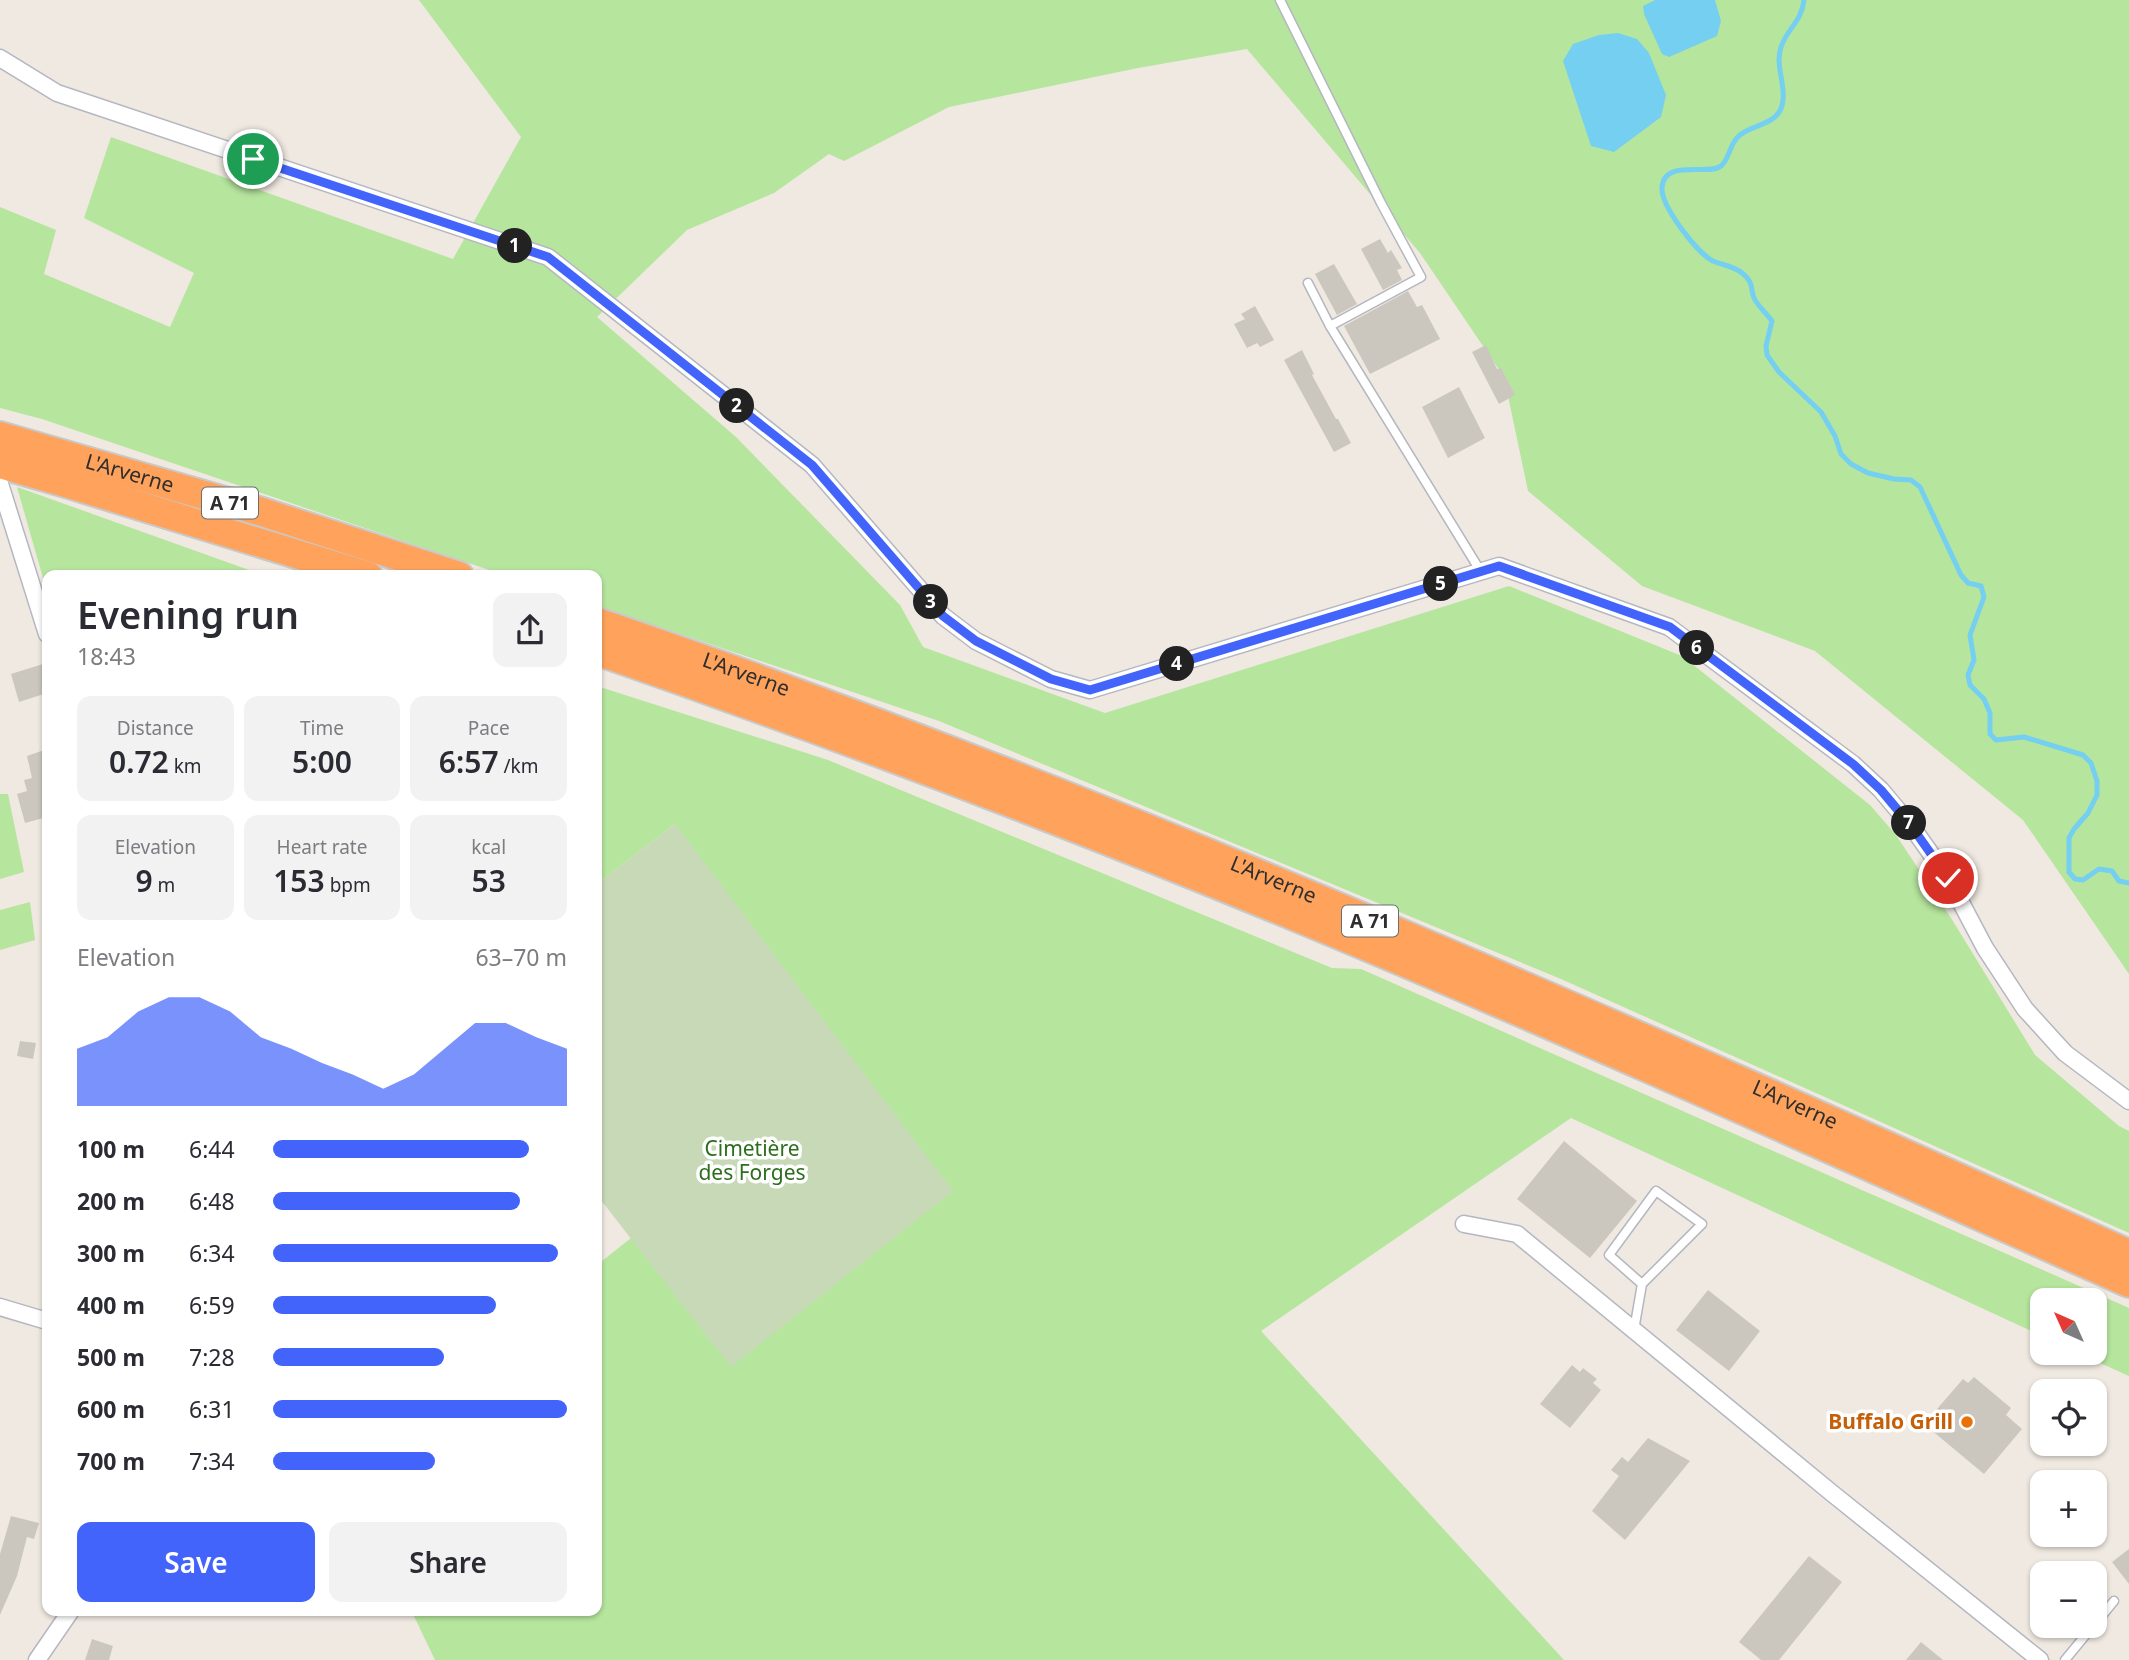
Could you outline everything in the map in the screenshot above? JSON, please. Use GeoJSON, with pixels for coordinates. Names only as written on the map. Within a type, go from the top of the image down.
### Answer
{"type":"FeatureCollection","features":[{"type":"Feature","properties":{"kind":"highway","name":"L'Arverne"},"geometry":{"type":"LineString","coordinates":[[0,436],[258,511],[440,570]]}},
{"type":"Feature","properties":{"kind":"highway","name":"L'Arverne"},"geometry":{"type":"LineString","coordinates":[[0,464],[348,570]]}},
{"type":"Feature","properties":{"kind":"highway","name":"L'Arverne"},"geometry":{"type":"LineString","coordinates":[[602,624],[939,747],[1291,887],[1673,1051],[2129,1255]]}},
{"type":"Feature","properties":{"kind":"highway","name":"L'Arverne"},"geometry":{"type":"LineString","coordinates":[[602,653],[750,704],[914,766],[1282,911],[1666,1076],[2129,1283]]}},
{"type":"Feature","properties":{"kind":"street"},"geometry":{"type":"LineString","coordinates":[[0,58],[57,93],[548,257],[812,465],[943,616],[976,641],[1051,679],[1090,690],[1499,566],[1670,627],[1853,764],[1881,790],[1912,827],[1948,878],[1985,948],[2025,1009],[2065,1053],[2129,1101]]}},
{"type":"Feature","properties":{"kind":"street"},"geometry":{"type":"LineString","coordinates":[[0,484],[42,618]]}},
{"type":"Feature","properties":{"kind":"street"},"geometry":{"type":"LineString","coordinates":[[1464,1224],[1517,1234],[2040,1660]]}},
{"type":"Feature","properties":{"kind":"street"},"geometry":{"type":"LineString","coordinates":[[0,1307],[42,1320]]}},
{"type":"Feature","properties":{"kind":"street"},"geometry":{"type":"LineString","coordinates":[[37,1660],[67,1616]]}},
{"type":"Feature","properties":{"kind":"lane"},"geometry":{"type":"LineString","coordinates":[[1280,0],[1421,277],[1331,326]]}},
{"type":"Feature","properties":{"kind":"lane"},"geometry":{"type":"LineString","coordinates":[[1308,283],[1331,326],[1481,572]]}},
{"type":"Feature","properties":{"kind":"lane"},"geometry":{"type":"LineString","coordinates":[[1634,1330],[1642,1284],[1702,1224],[1656,1191],[1609,1255],[1642,1284]]}},
{"type":"Feature","properties":{"kind":"lane"},"geometry":{"type":"LineString","coordinates":[[2107,1609],[2114,1601]]}},
{"type":"Feature","properties":{"kind":"lane"},"geometry":{"type":"LineString","coordinates":[[2065,1660],[2083,1638]]}},
{"type":"Feature","properties":{"kind":"green space"},"geometry":{"type":"Polygon","coordinates":[[[419,0],[2129,0],[2129,974],[2023,820],[1815,651],[1642,586],[1528,491],[1504,377],[1420,253],[1247,49],[1138,68],[949,107],[844,161],[829,154],[774,193],[687,230],[597,317],[736,437],[900,605],[923,647],[1105,713],[1509,586],[1682,656],[1870,805],[1896,835],[1951,918],[2035,1055],[2119,1126],[2129,1131],[2129,1233],[1561,979],[939,721],[602,608],[602,570],[489,570],[42,419],[0,408],[0,207],[56,230],[44,274],[170,327],[194,273],[84,218],[111,137],[453,259],[521,137],[419,0]]]}},
{"type":"Feature","properties":{"kind":"green space"},"geometry":{"type":"Polygon","coordinates":[[[17,487],[249,570],[42,570],[42,574],[17,487]]]}},
{"type":"Feature","properties":{"kind":"green space"},"geometry":{"type":"Polygon","coordinates":[[[602,688],[828,760],[1332,968],[1361,969],[2084,1288],[2030,1288],[2030,1330],[1571,1118],[1261,1331],[1564,1660],[435,1660],[414,1616],[602,1616],[602,1261],[631,1238],[731,1366],[675,824],[602,880],[602,688]]]}},
{"type":"Feature","properties":{"kind":"green space"},"geometry":{"type":"Polygon","coordinates":[[[0,794],[8,794],[24,872],[0,879],[0,794]]]}},
{"type":"Feature","properties":{"kind":"green space","name":"Cimetière des Forges"},"geometry":{"type":"Polygon","coordinates":[[[675,824],[953,1191],[731,1367],[602,1201],[602,880],[675,824]]]}},
{"type":"Feature","properties":{"kind":"green space"},"geometry":{"type":"Polygon","coordinates":[[[30,902],[35,940],[0,950],[0,910],[30,902]]]}},
{"type":"Feature","properties":{"kind":"green space"},"geometry":{"type":"Polygon","coordinates":[[[2107,1298],[2129,1308],[2129,1376],[2105,1365],[2107,1365],[2107,1298]]]}},
{"type":"Feature","properties":{"kind":"water"},"geometry":{"type":"Polygon","coordinates":[[[1655,0],[1715,0],[1721,21],[1717,36],[1669,57],[1662,54],[1644,14],[1643,6],[1655,0]]]}},
{"type":"Feature","properties":{"kind":"water"},"geometry":{"type":"Polygon","coordinates":[[[1618,33],[1637,39],[1649,53],[1666,95],[1661,117],[1614,152],[1591,146],[1563,61],[1573,44],[1599,35],[1618,33]]]}},
{"type":"Feature","properties":{"kind":"building"},"geometry":{"type":"Polygon","coordinates":[[[1380,239],[1388,253],[1391,250],[1402,268],[1397,270],[1402,280],[1383,290],[1361,249],[1380,239]]]}},
{"type":"Feature","properties":{"kind":"building"},"geometry":{"type":"Polygon","coordinates":[[[1334,264],[1357,304],[1337,315],[1315,274],[1334,264]]]}},
{"type":"Feature","properties":{"kind":"building"},"geometry":{"type":"Polygon","coordinates":[[[1408,291],[1417,307],[1422,305],[1440,339],[1370,374],[1344,326],[1408,291]]]}},
{"type":"Feature","properties":{"kind":"building"},"geometry":{"type":"Polygon","coordinates":[[[1255,306],[1274,340],[1260,347],[1257,343],[1247,348],[1234,324],[1245,319],[1241,314],[1255,306]]]}},
{"type":"Feature","properties":{"kind":"building"},"geometry":{"type":"Polygon","coordinates":[[[1486,345],[1497,369],[1501,368],[1515,395],[1499,404],[1472,352],[1486,345]]]}},
{"type":"Feature","properties":{"kind":"building"},"geometry":{"type":"Polygon","coordinates":[[[1302,350],[1314,374],[1312,375],[1351,443],[1334,452],[1284,360],[1302,350]]]}},
{"type":"Feature","properties":{"kind":"building"},"geometry":{"type":"Polygon","coordinates":[[[1459,387],[1485,438],[1448,458],[1422,407],[1459,387]]]}},
{"type":"Feature","properties":{"kind":"building"},"geometry":{"type":"Polygon","coordinates":[[[42,664],[42,695],[19,702],[11,674],[42,664]]]}},
{"type":"Feature","properties":{"kind":"building"},"geometry":{"type":"Polygon","coordinates":[[[42,751],[42,818],[25,823],[17,794],[27,791],[24,780],[32,778],[27,756],[42,751]]]}},
{"type":"Feature","properties":{"kind":"building"},"geometry":{"type":"Polygon","coordinates":[[[20,1041],[36,1043],[33,1059],[17,1056],[20,1041]]]}},
{"type":"Feature","properties":{"kind":"building"},"geometry":{"type":"Polygon","coordinates":[[[1564,1141],[1637,1201],[1590,1258],[1517,1199],[1564,1141]]]}},
{"type":"Feature","properties":{"kind":"building"},"geometry":{"type":"Polygon","coordinates":[[[1708,1290],[1760,1331],[1729,1371],[1676,1330],[1708,1290]]]}},
{"type":"Feature","properties":{"kind":"building"},"geometry":{"type":"Polygon","coordinates":[[[1572,1365],[1580,1372],[1583,1368],[1597,1379],[1593,1383],[1601,1390],[1570,1428],[1540,1404],[1572,1365]]]}},
{"type":"Feature","properties":{"kind":"building","name":"Buffalo Grill"},"geometry":{"type":"Polygon","coordinates":[[[1974,1377],[2011,1408],[2006,1415],[2022,1429],[1984,1474],[1924,1424],[1963,1379],[1968,1383],[1974,1377]]]}},
{"type":"Feature","properties":{"kind":"building"},"geometry":{"type":"Polygon","coordinates":[[[1648,1438],[1690,1461],[1625,1540],[1592,1511],[1619,1476],[1611,1470],[1622,1457],[1628,1462],[1648,1438]]]}},
{"type":"Feature","properties":{"kind":"building"},"geometry":{"type":"Polygon","coordinates":[[[11,1516],[39,1523],[34,1539],[27,1537],[17,1576],[0,1615],[0,1554],[11,1516]]]}},
{"type":"Feature","properties":{"kind":"building"},"geometry":{"type":"Polygon","coordinates":[[[2129,1549],[2129,1584],[2112,1562],[2129,1549]]]}},
{"type":"Feature","properties":{"kind":"building"},"geometry":{"type":"Polygon","coordinates":[[[1809,1556],[1842,1582],[1779,1660],[1761,1660],[1739,1642],[1809,1556]]]}},
{"type":"Feature","properties":{"kind":"building"},"geometry":{"type":"Polygon","coordinates":[[[92,1639],[113,1646],[109,1660],[85,1660],[92,1639]]]}},
{"type":"Feature","properties":{"kind":"building"},"geometry":{"type":"Polygon","coordinates":[[[1921,1642],[1943,1660],[1906,1660],[1921,1642]]]}},
{"type":"Feature","properties":{"kind":"waterway"},"geometry":{"type":"LineString","coordinates":[[1804,0],[1800,14],[1779,54],[1783,100],[1778,114],[1740,135],[1721,166],[1715,169],[1678,170],[1670,173],[1664,179],[1663,196],[1673,217],[1698,249],[1713,261],[1739,271],[1749,280],[1755,300],[1772,321],[1766,346],[1767,355],[1779,372],[1821,412],[1835,436],[1841,454],[1851,464],[1868,473],[1911,480],[1920,487],[1961,575],[1968,583],[1981,586],[1984,597],[1970,635],[1974,660],[1968,675],[1970,685],[1984,699],[1990,713],[1990,734],[1996,740],[2024,737],[2083,755],[2091,763],[2097,781],[2097,795],[2088,813],[2069,838],[2069,872],[2075,879],[2083,880],[2099,869],[2112,871],[2119,881],[2129,883]]}},
{"type":"Feature","properties":{"kind":"place","name":"Buffalo Grill"},"geometry":{"type":"Point","coordinates":[1967,1422]}},
{"type":"Feature","properties":{"kind":"route"},"geometry":{"type":"LineString","coordinates":[[253,159],[548,257],[812,465],[943,616],[976,641],[1051,679],[1090,690],[1499,566],[1670,627],[1853,764],[1881,790],[1912,827],[1948,878]]}}]}
